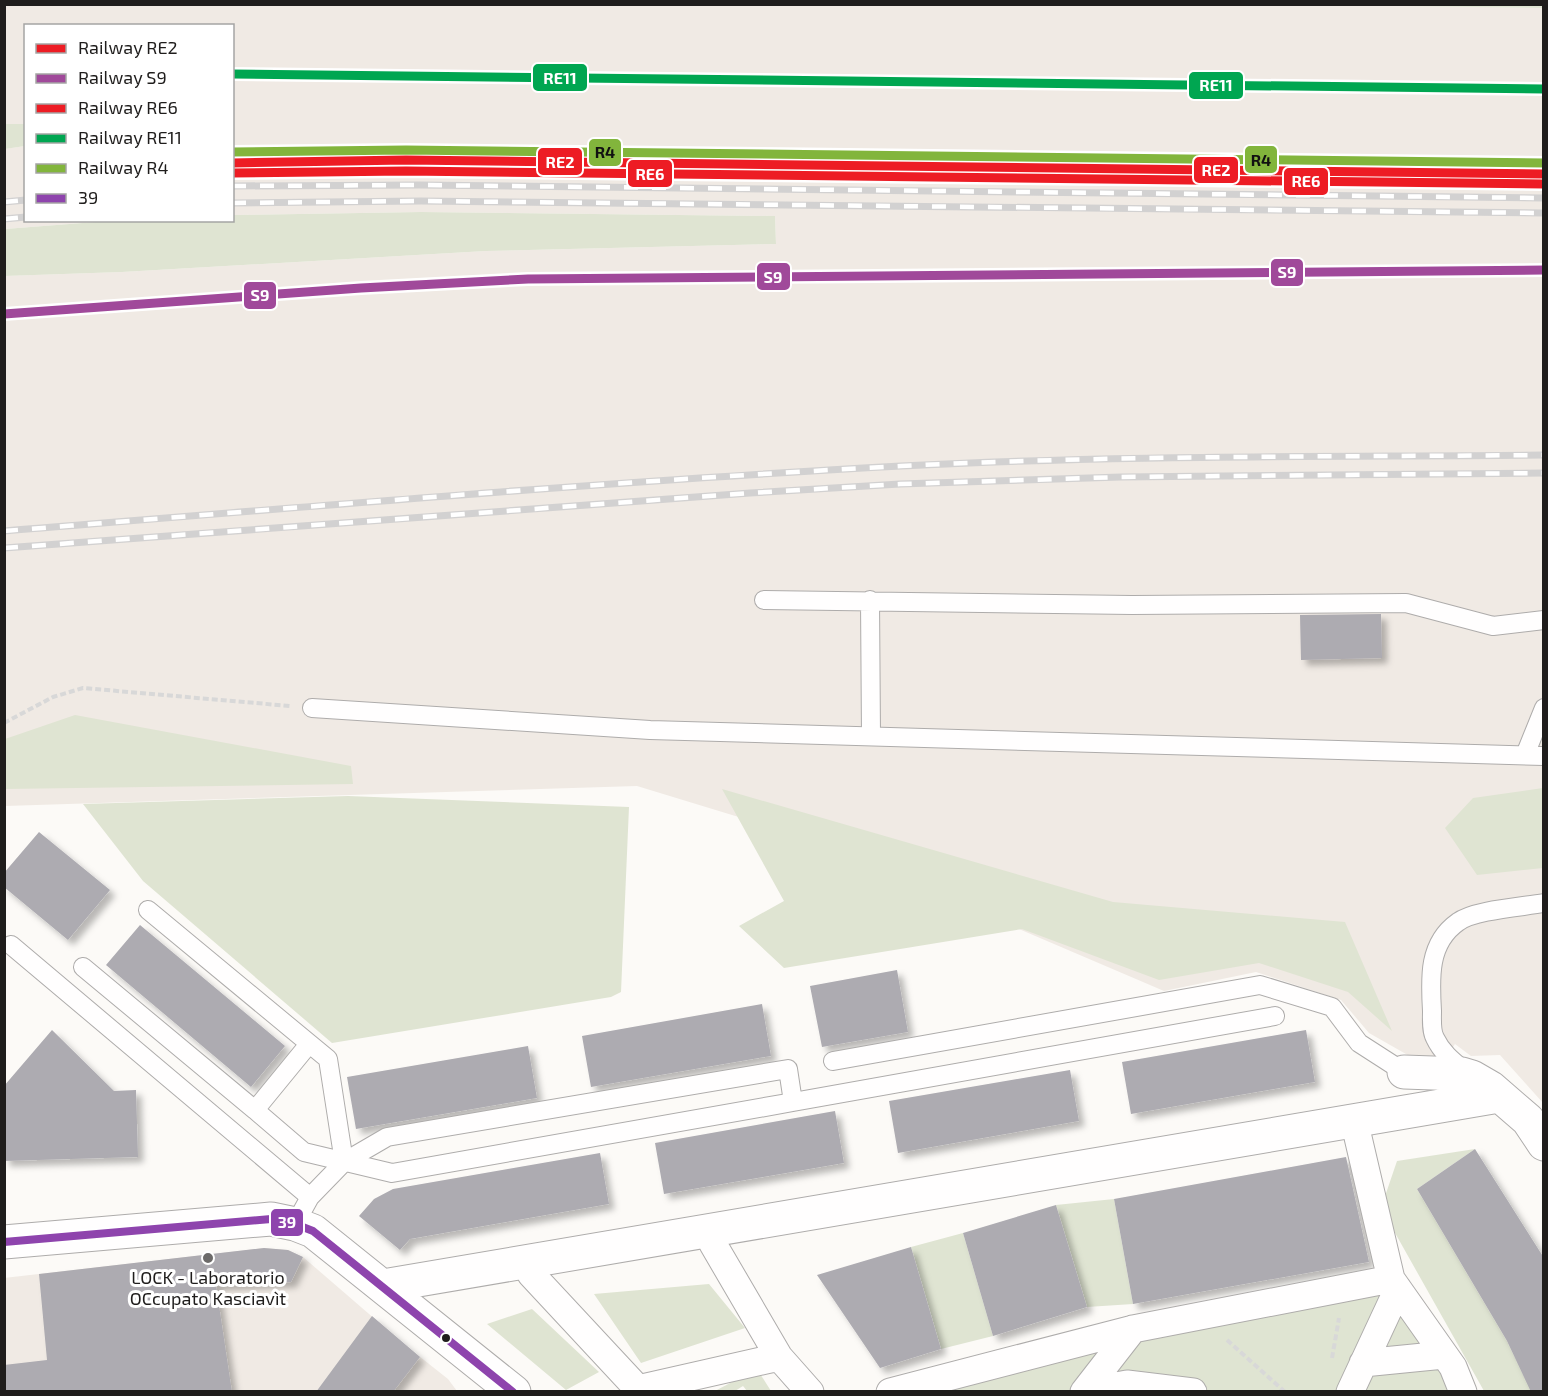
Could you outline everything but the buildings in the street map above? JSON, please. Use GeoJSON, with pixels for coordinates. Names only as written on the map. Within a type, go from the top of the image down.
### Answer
{"type":"FeatureCollection","features":[{"type":"Feature","properties":{"kind":"street"},"geometry":{"type":"LineString","coordinates":[[1404,1072],[1462,1074],[1472,1077],[1528,1120],[1544,1144]]}},
{"type":"Feature","properties":{"kind":"street"},"geometry":{"type":"LineString","coordinates":[[383,1286],[1499,1096]]}},
{"type":"Feature","properties":{"kind":"street"},"geometry":{"type":"LineString","coordinates":[[1357,1133],[1395,1284],[1453,1367],[1463,1392]]}},
{"type":"Feature","properties":{"kind":"street"},"geometry":{"type":"LineString","coordinates":[[4,1242],[272,1219],[302,1210],[313,1232],[514,1392]]}},
{"type":"Feature","properties":{"kind":"street"},"geometry":{"type":"LineString","coordinates":[[712,1244],[779,1357],[810,1392]]}},
{"type":"Feature","properties":{"kind":"street"},"geometry":{"type":"LineString","coordinates":[[531,1274],[638,1390],[779,1357]]}},
{"type":"Feature","properties":{"kind":"street"},"geometry":{"type":"LineString","coordinates":[[890,1392],[1132,1329],[1344,1288],[1395,1284]]}},
{"type":"Feature","properties":{"kind":"street"},"geometry":{"type":"LineString","coordinates":[[1350,1392],[1395,1284]]}},
{"type":"Feature","properties":{"kind":"street"},"geometry":{"type":"LineString","coordinates":[[1084,1392],[1132,1329]]}},
{"type":"Feature","properties":{"kind":"street"},"geometry":{"type":"LineString","coordinates":[[1363,1363],[1444,1355]]}},
{"type":"Feature","properties":{"kind":"street"},"geometry":{"type":"LineString","coordinates":[[1084,1392],[1127,1384],[1137,1388],[1193,1392]]}},
{"type":"Feature","properties":{"kind":"lane"},"geometry":{"type":"LineString","coordinates":[[764,600],[1132,605],[1406,603],[1492,626],[1544,620]]}},
{"type":"Feature","properties":{"kind":"lane"},"geometry":{"type":"LineString","coordinates":[[870,600],[872,736]]}},
{"type":"Feature","properties":{"kind":"lane"},"geometry":{"type":"LineString","coordinates":[[312,708],[650,730],[1534,755],[1544,708]]}},
{"type":"Feature","properties":{"kind":"lane"},"geometry":{"type":"LineString","coordinates":[[1472,1077],[1447,1056],[1434,1037],[1431,991],[1432,959],[1443,936],[1459,921],[1485,912],[1544,903]]}},
{"type":"Feature","properties":{"kind":"lane"},"geometry":{"type":"LineString","coordinates":[[148,910],[328,1059],[344,1162]]}},
{"type":"Feature","properties":{"kind":"lane"},"geometry":{"type":"LineString","coordinates":[[11,945],[302,1210],[344,1162],[387,1137],[788,1069],[793,1102]]}},
{"type":"Feature","properties":{"kind":"lane"},"geometry":{"type":"LineString","coordinates":[[83,967],[304,1152],[392,1173],[1275,1016]]}},
{"type":"Feature","properties":{"kind":"lane"},"geometry":{"type":"LineString","coordinates":[[833,1061],[1260,985],[1332,1007],[1359,1043],[1404,1072]]}},
{"type":"Feature","properties":{"kind":"lane"},"geometry":{"type":"LineString","coordinates":[[255,1110],[309,1044]]}},
{"type":"Feature","properties":{"kind":"path"},"geometry":{"type":"LineString","coordinates":[[4,723],[53,697],[83,688],[312,708]]}},
{"type":"Feature","properties":{"kind":"path"},"geometry":{"type":"LineString","coordinates":[[1330,1368],[1344,1288]]}},
{"type":"Feature","properties":{"kind":"path"},"geometry":{"type":"LineString","coordinates":[[1200,1316],[1285,1392]]}},
{"type":"Feature","properties":{"kind":"shaded area"},"geometry":{"type":"Polygon","coordinates":[[[1333,4],[1543,8],[1543,1103],[1500,1055],[1471,1056],[1455,1044],[1442,1064],[1413,1058],[1369,1033],[1341,1000],[1256,972],[1164,991],[801,836],[637,786],[5,806],[4,276],[122,272],[486,251],[776,244],[775,216],[421,212],[234,215],[234,24],[24,24],[24,124],[5,124],[5,5],[1333,4]]]}},
{"type":"Feature","properties":{"kind":"shaded area"},"geometry":{"type":"Polygon","coordinates":[[[24,146],[24,222],[95,222],[5,229],[4,149],[24,146]]]}},
{"type":"Feature","properties":{"kind":"shaded area"},"geometry":{"type":"Polygon","coordinates":[[[264,1248],[288,1250],[303,1257],[448,1379],[457,1391],[5,1391],[4,1278],[264,1248]]]}},
{"type":"Feature","properties":{"kind":"green space"},"geometry":{"type":"Polygon","coordinates":[[[1333,4],[1543,4],[1543,8],[1333,5],[1333,4]]]}},
{"type":"Feature","properties":{"kind":"green space"},"geometry":{"type":"Polygon","coordinates":[[[5,124],[24,124],[24,146],[5,149],[5,124]]]}},
{"type":"Feature","properties":{"kind":"green space"},"geometry":{"type":"Polygon","coordinates":[[[421,212],[775,216],[776,244],[486,251],[122,272],[5,276],[5,229],[95,222],[234,222],[234,215],[421,212]]]}},
{"type":"Feature","properties":{"kind":"green space"},"geometry":{"type":"Polygon","coordinates":[[[75,715],[351,766],[353,784],[5,789],[5,739],[75,715]]]}},
{"type":"Feature","properties":{"kind":"green space"},"geometry":{"type":"Polygon","coordinates":[[[1543,788],[1543,868],[1477,875],[1445,828],[1473,798],[1543,788]]]}},
{"type":"Feature","properties":{"kind":"green space"},"geometry":{"type":"Polygon","coordinates":[[[722,789],[1113,902],[1345,922],[1392,1031],[1348,992],[1259,963],[1159,980],[1022,929],[784,968],[739,926],[784,901],[722,789]]]}},
{"type":"Feature","properties":{"kind":"green space"},"geometry":{"type":"Polygon","coordinates":[[[348,796],[629,807],[621,992],[611,997],[332,1043],[143,881],[83,804],[348,796]]]}},
{"type":"Feature","properties":{"kind":"green space"},"geometry":{"type":"Polygon","coordinates":[[[1475,1149],[1417,1189],[1507,1341],[1531,1391],[1484,1391],[1381,1208],[1397,1161],[1475,1149]]]}},
{"type":"Feature","properties":{"kind":"green space"},"geometry":{"type":"Polygon","coordinates":[[[1114,1199],[1133,1304],[1087,1307],[1056,1205],[1114,1199]]]}},
{"type":"Feature","properties":{"kind":"green space"},"geometry":{"type":"Polygon","coordinates":[[[963,1233],[993,1336],[941,1349],[911,1247],[963,1233]]]}},
{"type":"Feature","properties":{"kind":"green space"},"geometry":{"type":"Polygon","coordinates":[[[1391,1279],[1463,1392],[890,1392],[1391,1279]]]}},
{"type":"Feature","properties":{"kind":"green space"},"geometry":{"type":"Polygon","coordinates":[[[709,1284],[745,1328],[641,1363],[594,1294],[709,1284]]]}},
{"type":"Feature","properties":{"kind":"green space"},"geometry":{"type":"Polygon","coordinates":[[[532,1309],[599,1372],[566,1390],[487,1324],[532,1309]]]}},
{"type":"Feature","properties":{"kind":"green space"},"geometry":{"type":"Polygon","coordinates":[[[757,1369],[771,1391],[747,1391],[743,1386],[735,1391],[713,1392],[757,1369]]]}},
{"type":"Feature","properties":{"kind":"railway"},"geometry":{"type":"LineString","coordinates":[[234,186],[419,185],[1544,198]]}},
{"type":"Feature","properties":{"kind":"railway"},"geometry":{"type":"LineString","coordinates":[[4,202],[24,200]]}},
{"type":"Feature","properties":{"kind":"railway"},"geometry":{"type":"LineString","coordinates":[[234,203],[421,201],[1544,213]]}},
{"type":"Feature","properties":{"kind":"railway"},"geometry":{"type":"LineString","coordinates":[[4,219],[24,217]]}},
{"type":"Feature","properties":{"kind":"railway"},"geometry":{"type":"LineString","coordinates":[[4,531],[565,487],[981,462],[1142,458],[1544,455]]}},
{"type":"Feature","properties":{"kind":"railway"},"geometry":{"type":"LineString","coordinates":[[4,548],[900,484],[1121,477],[1544,473]]}},
{"type":"Feature","properties":{"kind":"rail line","name":"RE11"},"geometry":{"type":"LineString","coordinates":[[234,74],[1544,89]]}},
{"type":"Feature","properties":{"kind":"rail line","name":"R4"},"geometry":{"type":"LineString","coordinates":[[234,152],[406,150],[1544,163]]}},
{"type":"Feature","properties":{"kind":"rail line","name":"RE2"},"geometry":{"type":"LineString","coordinates":[[234,163],[406,160],[1544,174]]}},
{"type":"Feature","properties":{"kind":"rail line","name":"RE6"},"geometry":{"type":"LineString","coordinates":[[234,173],[406,171],[1544,184]]}},
{"type":"Feature","properties":{"kind":"rail line","name":"S9"},"geometry":{"type":"LineString","coordinates":[[4,314],[361,288],[528,279],[1544,270]]}},
{"type":"Feature","properties":{"kind":"transit line","name":"39"},"geometry":{"type":"LineString","coordinates":[[4,1242],[271,1219],[295,1224],[313,1231],[513,1392]]}},
{"type":"Feature","properties":{"kind":"place","name":"LOCK - Laboratorio OCcupato Kasciavìt"},"geometry":{"type":"Point","coordinates":[208,1258]}}]}
